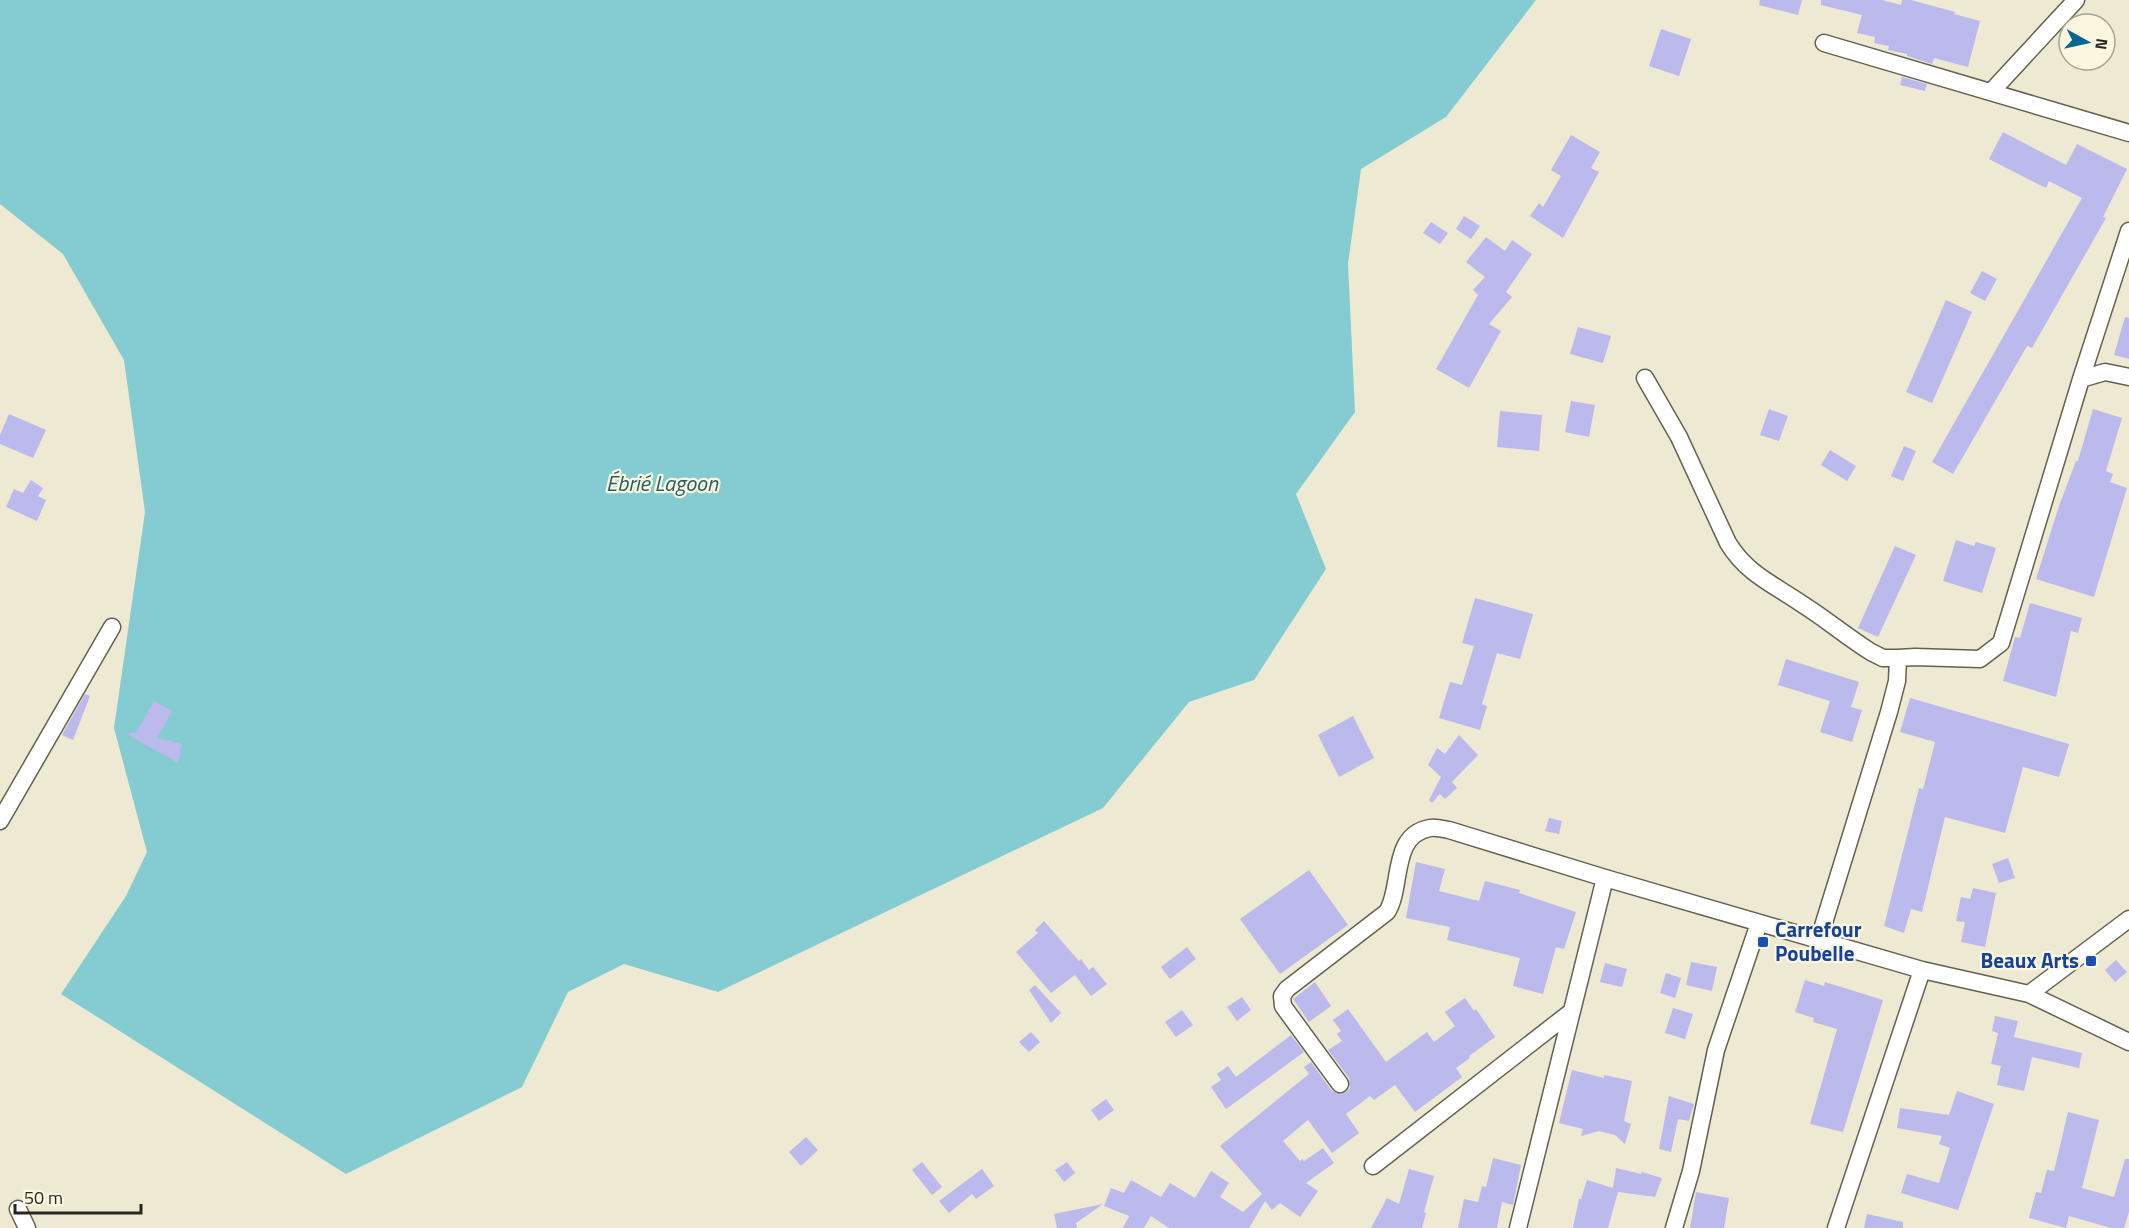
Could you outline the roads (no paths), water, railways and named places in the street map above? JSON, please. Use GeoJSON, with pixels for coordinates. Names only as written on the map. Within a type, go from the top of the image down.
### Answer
{"type":"FeatureCollection","features":[{"type":"Feature","properties":{"kind":"street"},"geometry":{"type":"LineString","coordinates":[[1991,92],[2076,0]]}},
{"type":"Feature","properties":{"kind":"street"},"geometry":{"type":"LineString","coordinates":[[1824,43],[2129,133]]}},
{"type":"Feature","properties":{"kind":"street"},"geometry":{"type":"LineString","coordinates":[[1645,378],[1680,437],[1737,559],[1768,583],[1804,604],[1871,652],[1883,658],[1980,659],[2001,643],[2081,379],[2129,231]]}},
{"type":"Feature","properties":{"kind":"street"},"geometry":{"type":"LineString","coordinates":[[2081,379],[2105,372],[2129,377]]}},
{"type":"Feature","properties":{"kind":"street"},"geometry":{"type":"LineString","coordinates":[[0,821],[112,627]]}},
{"type":"Feature","properties":{"kind":"street"},"geometry":{"type":"LineString","coordinates":[[1819,939],[1889,712],[1897,681],[1898,658]]}},
{"type":"Feature","properties":{"kind":"street"},"geometry":{"type":"LineString","coordinates":[[1340,1084],[1283,1006],[1282,996],[1287,989],[1387,912],[1393,904],[1399,864],[1407,844],[1418,833],[1431,827],[1449,830],[1922,970],[2029,994],[2129,1042]]}},
{"type":"Feature","properties":{"kind":"street"},"geometry":{"type":"LineString","coordinates":[[1518,1228],[1605,878]]}},
{"type":"Feature","properties":{"kind":"street"},"geometry":{"type":"LineString","coordinates":[[2029,994],[2129,919]]}},
{"type":"Feature","properties":{"kind":"street"},"geometry":{"type":"LineString","coordinates":[[1674,1228],[1690,1171],[1716,1050],[1759,923]]}},
{"type":"Feature","properties":{"kind":"street"},"geometry":{"type":"LineString","coordinates":[[1836,1228],[1922,970]]}},
{"type":"Feature","properties":{"kind":"street"},"geometry":{"type":"LineString","coordinates":[[1373,1166],[1571,1012]]}},
{"type":"Feature","properties":{"kind":"street"},"geometry":{"type":"LineString","coordinates":[[18,1209],[27,1228]]}},
{"type":"Feature","properties":{"kind":"water","name":"Ébrié Lagoon"},"geometry":{"type":"Polygon","coordinates":[[[0,0],[1536,0],[1446,117],[1361,169],[1348,264],[1355,412],[1296,494],[1326,569],[1254,680],[1189,702],[1103,808],[718,992],[624,964],[568,992],[522,1087],[346,1174],[61,994],[126,896],[147,852],[114,728],[145,512],[124,360],[63,254],[0,204],[0,0]]]}},
{"type":"Feature","properties":{"kind":"place","name":"Carrefour Poubelle"},"geometry":{"type":"Point","coordinates":[1763,942]}},
{"type":"Feature","properties":{"kind":"place","name":"Beaux Arts"},"geometry":{"type":"Point","coordinates":[2091,961]}}]}
